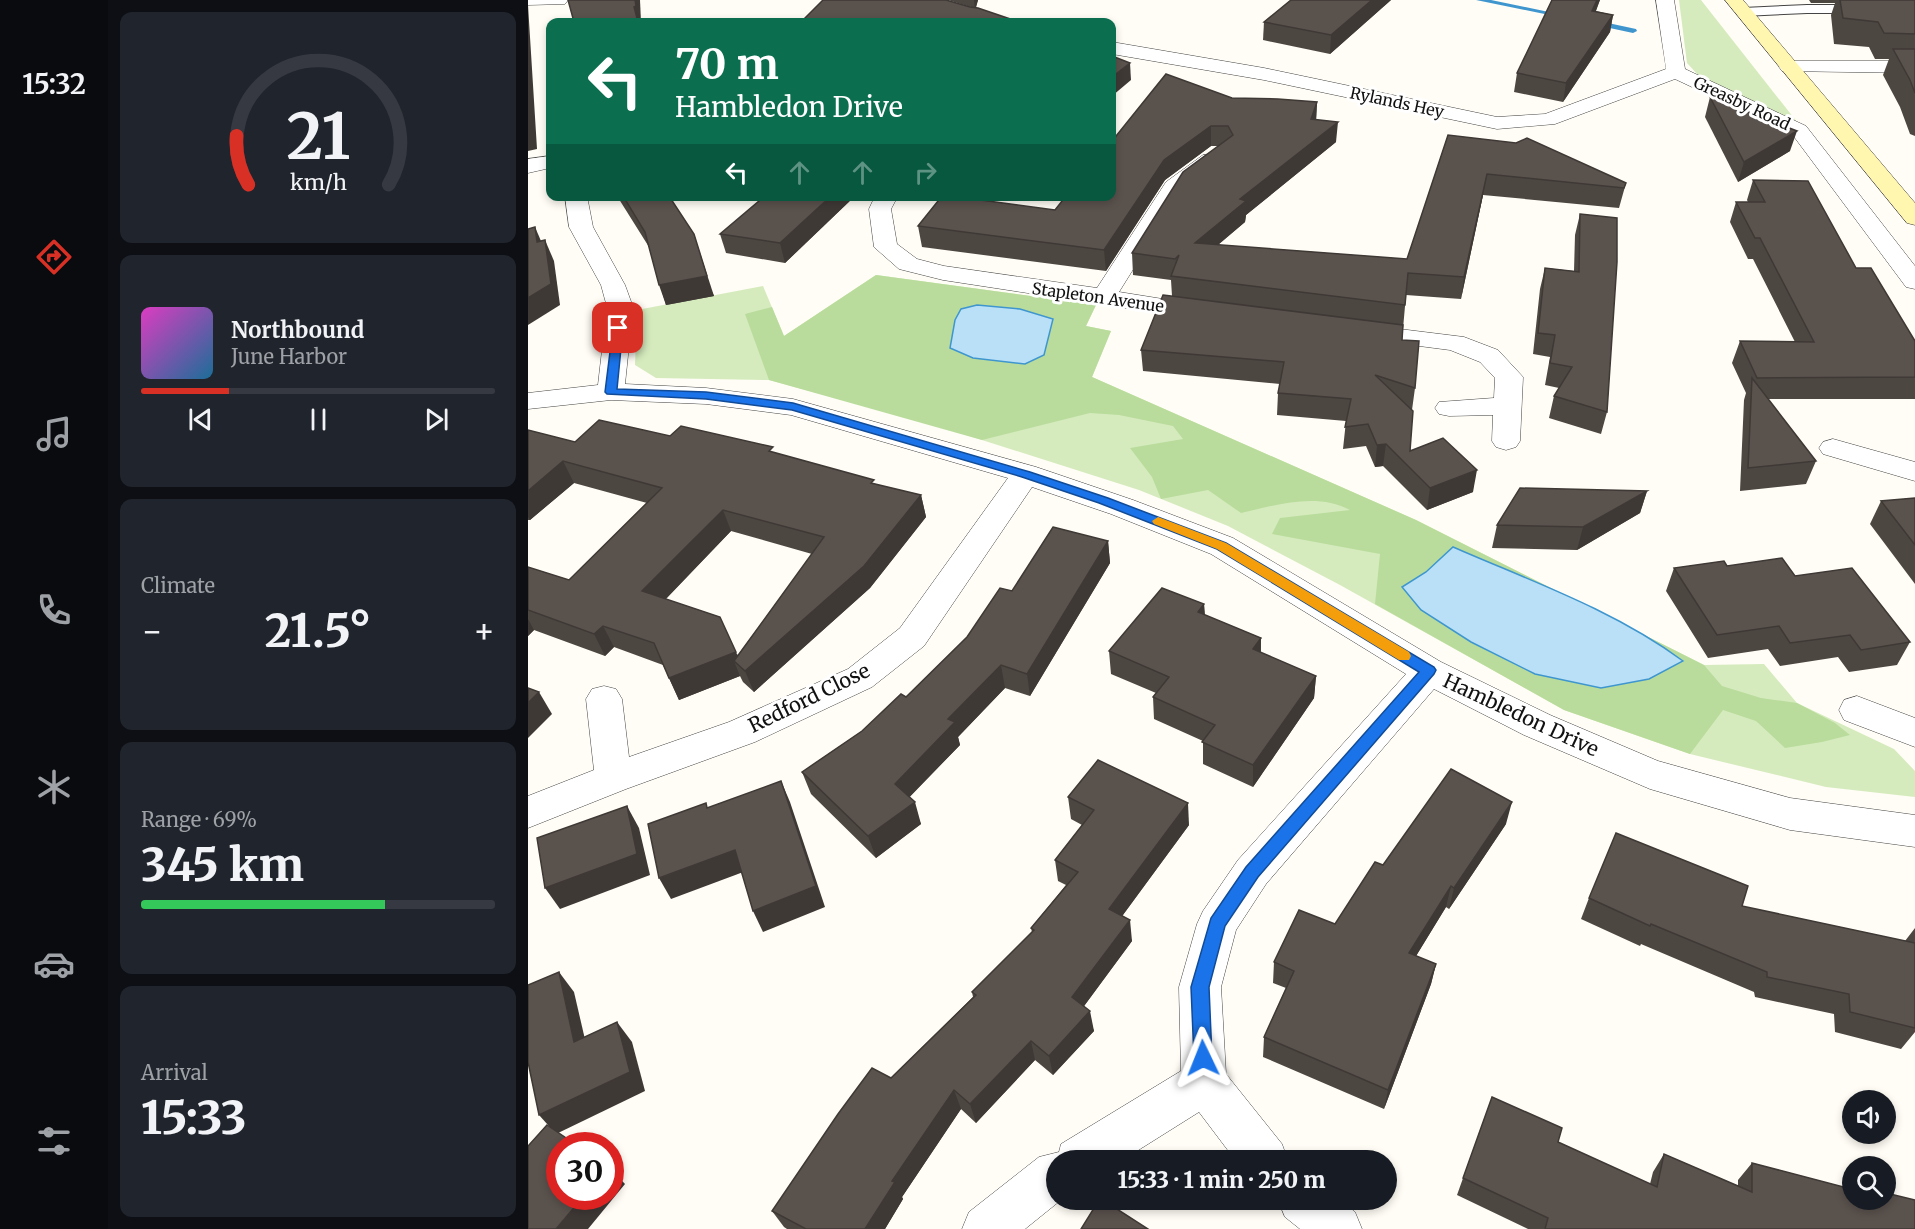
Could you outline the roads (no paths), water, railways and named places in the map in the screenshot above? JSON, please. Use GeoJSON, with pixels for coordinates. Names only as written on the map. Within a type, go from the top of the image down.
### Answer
{"type":"FeatureCollection","features":[{"type":"Feature","properties":{"kind":"main road","name":"Greasby Road"},"geometry":{"type":"LineString","coordinates":[[1738,6],[1915,218]]}},
{"type":"Feature","properties":{"kind":"street"},"geometry":{"type":"LineString","coordinates":[[528,0],[559,0],[560,18]]}},
{"type":"Feature","properties":{"kind":"street","name":"Greasby Road"},"geometry":{"type":"LineString","coordinates":[[1665,0],[1676,72],[1798,130],[1915,282]]}},
{"type":"Feature","properties":{"kind":"street","name":"Rylands Hey"},"geometry":{"type":"LineString","coordinates":[[1116,49],[1264,74],[1497,123],[1548,120],[1676,72]]}},
{"type":"Feature","properties":{"kind":"street"},"geometry":{"type":"LineString","coordinates":[[1789,67],[1915,67]]}},
{"type":"Feature","properties":{"kind":"street"},"geometry":{"type":"LineString","coordinates":[[1103,298],[1174,186],[1220,153]]}},
{"type":"Feature","properties":{"kind":"street"},"geometry":{"type":"LineString","coordinates":[[528,165],[546,163]]}},
{"type":"Feature","properties":{"kind":"street"},"geometry":{"type":"LineString","coordinates":[[577,201],[581,227],[613,285],[620,307],[611,392]]}},
{"type":"Feature","properties":{"kind":"street","name":"Stapleton Avenue"},"geometry":{"type":"LineString","coordinates":[[884,201],[880,209],[886,248],[908,264],[943,273],[1230,316]]}},
{"type":"Feature","properties":{"kind":"street"},"geometry":{"type":"LineString","coordinates":[[1331,329],[1455,344],[1488,356],[1509,377],[1506,441]]}},
{"type":"Feature","properties":{"kind":"street","name":"Hambledon Drive"},"geometry":{"type":"LineString","coordinates":[[528,401],[611,392],[706,396],[793,407],[1026,474],[1122,507],[1222,546],[1429,670],[1536,725],[1650,774],[1790,814],[1915,831]]}},
{"type":"Feature","properties":{"kind":"street"},"geometry":{"type":"LineString","coordinates":[[1449,408],[1507,406]]}},
{"type":"Feature","properties":{"kind":"street"},"geometry":{"type":"LineString","coordinates":[[1833,448],[1915,472]]}},
{"type":"Feature","properties":{"kind":"street","name":"Redford Close"},"geometry":{"type":"LineString","coordinates":[[528,812],[613,778],[742,732],[860,678],[912,637],[1026,474]]}},
{"type":"Feature","properties":{"kind":"street"},"geometry":{"type":"LineString","coordinates":[[1257,1150],[1204,1082],[1200,987],[1217,924],[1252,872],[1429,670]]}},
{"type":"Feature","properties":{"kind":"street"},"geometry":{"type":"LineString","coordinates":[[604,699],[613,778]]}},
{"type":"Feature","properties":{"kind":"street"},"geometry":{"type":"LineString","coordinates":[[1857,710],[1915,733]]}},
{"type":"Feature","properties":{"kind":"street"},"geometry":{"type":"LineString","coordinates":[[1096,1150],[1204,1082]]}},
{"type":"Feature","properties":{"kind":"street"},"geometry":{"type":"LineString","coordinates":[[986,1229],[1046,1182]]}},
{"type":"Feature","properties":{"kind":"street"},"geometry":{"type":"LineString","coordinates":[[1314,1210],[1338,1229]]}},
{"type":"Feature","properties":{"kind":"lane"},"geometry":{"type":"LineString","coordinates":[[1738,6],[1806,9],[1915,9]]}},
{"type":"Feature","properties":{"kind":"water"},"geometry":{"type":"Polygon","coordinates":[[[977,305],[1020,309],[1053,319],[1044,355],[1025,364],[973,358],[950,348],[955,320],[961,309],[977,305]]]}},
{"type":"Feature","properties":{"kind":"water"},"geometry":{"type":"Polygon","coordinates":[[[1453,547],[1600,611],[1629,626],[1683,661],[1649,679],[1601,688],[1535,674],[1471,642],[1421,610],[1402,587],[1426,572],[1453,547]]]}},
{"type":"Feature","properties":{"kind":"waterway"},"geometry":{"type":"LineString","coordinates":[[1480,0],[1564,16]]}},
{"type":"Feature","properties":{"kind":"waterway"},"geometry":{"type":"LineString","coordinates":[[1594,22],[1633,31]]}}]}
